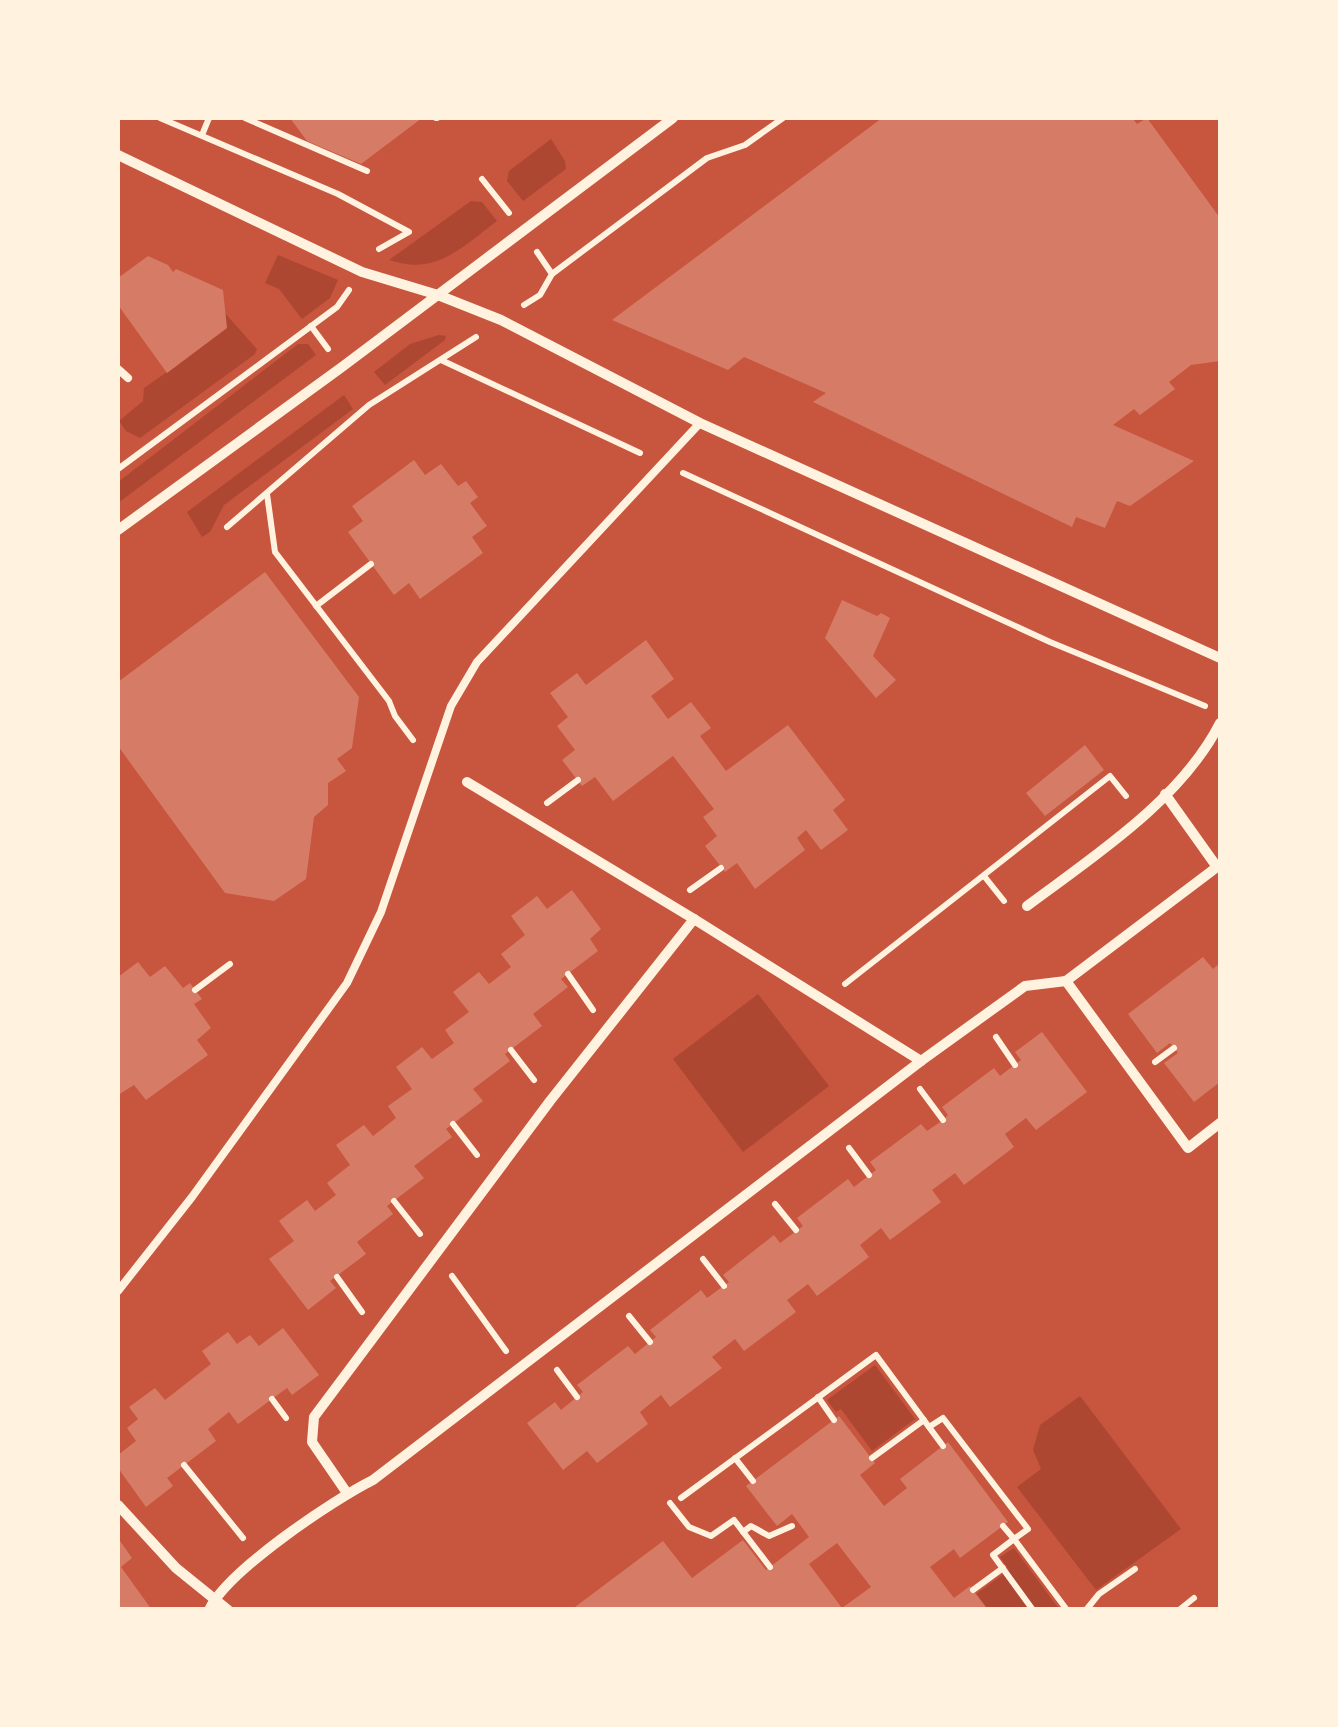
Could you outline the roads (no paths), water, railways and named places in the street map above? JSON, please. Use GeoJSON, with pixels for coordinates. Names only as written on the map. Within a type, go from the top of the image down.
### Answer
{"type":"FeatureCollection","features":[{"type":"Feature","properties":{"kind":"street"},"geometry":{"type":"LineString","coordinates":[[118,530],[673,118]]}},
{"type":"Feature","properties":{"kind":"street"},"geometry":{"type":"LineString","coordinates":[[118,155],[362,272],[438,295],[501,320],[700,424],[1220,658]]}},
{"type":"Feature","properties":{"kind":"street"},"geometry":{"type":"LineString","coordinates":[[1027,906],[1143,818],[1201,753],[1220,723]]}},
{"type":"Feature","properties":{"kind":"street"},"geometry":{"type":"LineString","coordinates":[[467,782],[921,1062]]}},
{"type":"Feature","properties":{"kind":"street"},"geometry":{"type":"LineString","coordinates":[[209,1610],[214,1597],[259,1558],[347,1493],[373,1480],[921,1062],[1025,986],[1066,981],[1217,867],[1165,794]]}},
{"type":"Feature","properties":{"kind":"street"},"geometry":{"type":"LineString","coordinates":[[347,1493],[312,1442],[314,1416],[550,1101],[694,919]]}},
{"type":"Feature","properties":{"kind":"street"},"geometry":{"type":"LineString","coordinates":[[1066,981],[1188,1148],[1220,1123]]}},
{"type":"Feature","properties":{"kind":"street"},"geometry":{"type":"LineString","coordinates":[[118,1506],[176,1568],[228,1610]]}},
{"type":"Feature","properties":{"kind":"lane"},"geometry":{"type":"LineString","coordinates":[[118,369],[128,378]]}},
{"type":"Feature","properties":{"kind":"lane"},"geometry":{"type":"LineString","coordinates":[[118,1291],[192,1197],[346,983],[381,912],[450,706],[476,662],[700,424]]}}]}
